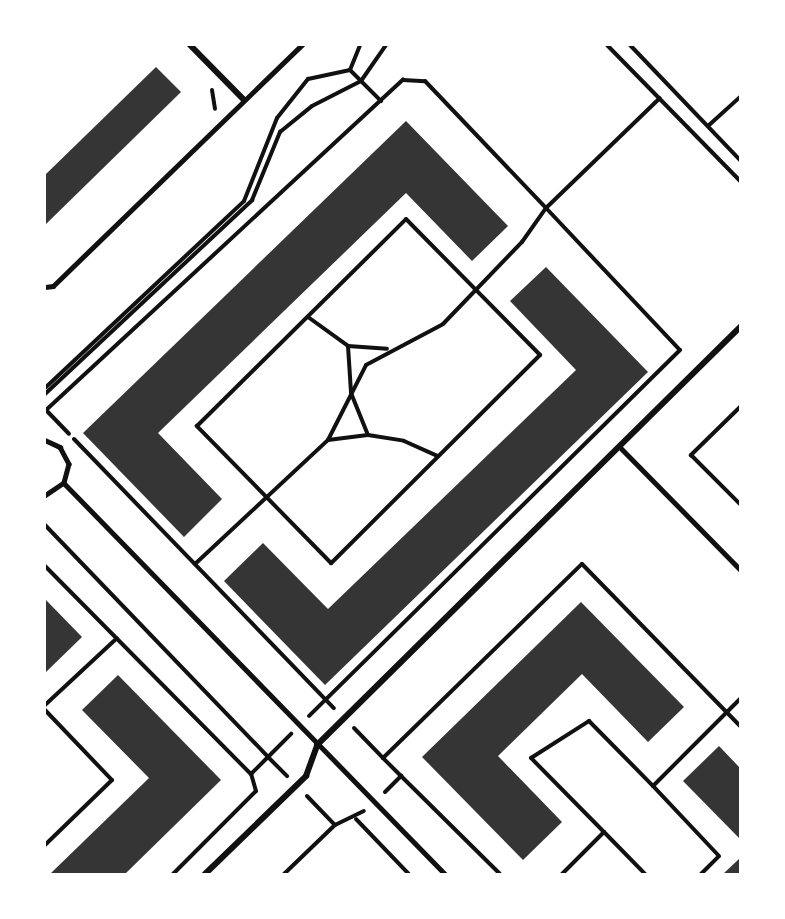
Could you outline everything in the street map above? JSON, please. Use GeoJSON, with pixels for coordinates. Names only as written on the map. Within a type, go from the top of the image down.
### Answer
{"type":"FeatureCollection","features":[{"type":"Feature","properties":{"kind":"street"},"geometry":{"type":"LineString","coordinates":[[190,45],[244,100]]}},
{"type":"Feature","properties":{"kind":"street"},"geometry":{"type":"LineString","coordinates":[[205,874],[306,776],[317,745],[740,327]]}},
{"type":"Feature","properties":{"kind":"lane"},"geometry":{"type":"LineString","coordinates":[[45,287],[52,285],[302,45]]}},
{"type":"Feature","properties":{"kind":"lane"},"geometry":{"type":"LineString","coordinates":[[45,440],[66,455],[64,483],[445,874]]}},
{"type":"Feature","properties":{"kind":"lane"},"geometry":{"type":"LineString","coordinates":[[619,446],[740,569]]}},
{"type":"Feature","properties":{"kind":"lane"},"geometry":{"type":"LineString","coordinates":[[45,496],[64,483]]}},
{"type":"Feature","properties":{"kind":"path"},"geometry":{"type":"LineString","coordinates":[[350,70],[360,45]]}},
{"type":"Feature","properties":{"kind":"path"},"geometry":{"type":"LineString","coordinates":[[45,394],[252,200],[280,132],[312,106],[361,81],[386,45]]}},
{"type":"Feature","properties":{"kind":"path"},"geometry":{"type":"LineString","coordinates":[[607,45],[739,178]]}},
{"type":"Feature","properties":{"kind":"path"},"geometry":{"type":"LineString","coordinates":[[630,45],[740,160]]}},
{"type":"Feature","properties":{"kind":"path"},"geometry":{"type":"LineString","coordinates":[[350,70],[381,101]]}},
{"type":"Feature","properties":{"kind":"path"},"geometry":{"type":"LineString","coordinates":[[45,388],[244,201],[277,118],[308,79],[350,70]]}},
{"type":"Feature","properties":{"kind":"path"},"geometry":{"type":"LineString","coordinates":[[45,525],[268,757],[326,699],[680,350],[425,81],[404,80],[45,410],[326,699],[345,718],[383,758]]}},
{"type":"Feature","properties":{"kind":"path"},"geometry":{"type":"LineString","coordinates":[[708,126],[740,97]]}},
{"type":"Feature","properties":{"kind":"path"},"geometry":{"type":"LineString","coordinates":[[308,316],[348,346],[388,349],[417,341],[443,324],[476,290],[546,208],[660,98]]}},
{"type":"Feature","properties":{"kind":"path"},"geometry":{"type":"LineString","coordinates":[[406,219],[540,355],[331,563],[196,426],[308,316],[406,219]]}},
{"type":"Feature","properties":{"kind":"path"},"geometry":{"type":"LineString","coordinates":[[348,346],[351,393],[368,435]]}},
{"type":"Feature","properties":{"kind":"path"},"geometry":{"type":"LineString","coordinates":[[195,564],[264,495],[328,440],[366,365],[388,349]]}},
{"type":"Feature","properties":{"kind":"path"},"geometry":{"type":"LineString","coordinates":[[740,407],[692,455],[740,504]]}},
{"type":"Feature","properties":{"kind":"path"},"geometry":{"type":"LineString","coordinates":[[328,440],[368,435],[404,441],[438,456]]}},
{"type":"Feature","properties":{"kind":"path"},"geometry":{"type":"LineString","coordinates":[[45,705],[117,638]]}},
{"type":"Feature","properties":{"kind":"path"},"geometry":{"type":"LineString","coordinates":[[653,786],[740,699]]}},
{"type":"Feature","properties":{"kind":"path"},"geometry":{"type":"LineString","coordinates":[[45,710],[112,780],[45,845]]}},
{"type":"Feature","properties":{"kind":"path"},"geometry":{"type":"LineString","coordinates":[[645,874],[531,758],[589,720],[719,856],[701,874]]}},
{"type":"Feature","properties":{"kind":"path"},"geometry":{"type":"LineString","coordinates":[[173,874],[256,791],[251,774]]}},
{"type":"Feature","properties":{"kind":"path"},"geometry":{"type":"LineString","coordinates":[[401,776],[500,874]]}},
{"type":"Feature","properties":{"kind":"path"},"geometry":{"type":"LineString","coordinates":[[356,819],[409,874]]}},
{"type":"Feature","properties":{"kind":"path"},"geometry":{"type":"LineString","coordinates":[[284,874],[335,825]]}},
{"type":"Feature","properties":{"kind":"path"},"geometry":{"type":"LineString","coordinates":[[562,874],[604,832]]}},
{"type":"Feature","properties":{"kind":"building"},"geometry":{"type":"Polygon","coordinates":[[[156,67],[181,92],[45,225],[45,175],[156,67]]]}},
{"type":"Feature","properties":{"kind":"building"},"geometry":{"type":"Polygon","coordinates":[[[406,121],[508,226],[472,261],[406,193],[158,433],[222,499],[184,537],[83,433],[406,121]]]}},
{"type":"Feature","properties":{"kind":"building"},"geometry":{"type":"Polygon","coordinates":[[[546,267],[648,372],[325,685],[224,581],[263,543],[328,609],[576,370],[510,301],[546,267]]]}},
{"type":"Feature","properties":{"kind":"building"},"geometry":{"type":"Polygon","coordinates":[[[45,599],[82,637],[46,672],[45,671],[45,599]]]}},
{"type":"Feature","properties":{"kind":"building"},"geometry":{"type":"Polygon","coordinates":[[[581,602],[684,707],[648,742],[582,674],[498,756],[562,822],[523,860],[422,757],[581,602]]]}},
{"type":"Feature","properties":{"kind":"building"},"geometry":{"type":"Polygon","coordinates":[[[118,675],[221,780],[125,874],[50,874],[149,778],[82,710],[118,675]]]}},
{"type":"Feature","properties":{"kind":"building"},"geometry":{"type":"Polygon","coordinates":[[[719,746],[740,768],[740,839],[683,781],[719,746]]]}},
{"type":"Feature","properties":{"kind":"building"},"geometry":{"type":"Polygon","coordinates":[[[740,858],[740,874],[723,874],[740,858]]]}}]}
